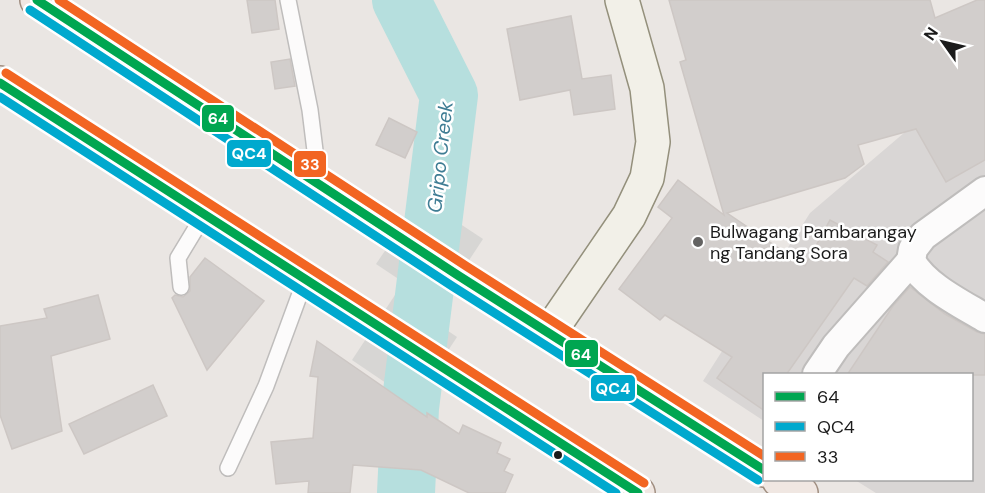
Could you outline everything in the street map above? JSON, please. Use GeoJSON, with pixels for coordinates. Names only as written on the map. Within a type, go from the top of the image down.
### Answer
{"type":"FeatureCollection","features":[{"type":"Feature","properties":{"kind":"main road"},"geometry":{"type":"LineString","coordinates":[[37,0],[459,276],[763,466]]}},
{"type":"Feature","properties":{"kind":"main road"},"geometry":{"type":"LineString","coordinates":[[0,83],[638,493]]}},
{"type":"Feature","properties":{"kind":"main road"},"geometry":{"type":"LineString","coordinates":[[785,481],[801,493]]}},
{"type":"Feature","properties":{"kind":"street"},"geometry":{"type":"LineString","coordinates":[[549,333],[629,216],[647,178],[653,142],[647,88],[622,0]]}},
{"type":"Feature","properties":{"kind":"street"},"geometry":{"type":"LineString","coordinates":[[985,191],[923,236],[913,249],[914,266],[946,293],[985,318]]}},
{"type":"Feature","properties":{"kind":"street"},"geometry":{"type":"LineString","coordinates":[[819,373],[836,346],[914,266]]}},
{"type":"Feature","properties":{"kind":"lane"},"geometry":{"type":"LineString","coordinates":[[288,0],[310,110],[319,184]]}},
{"type":"Feature","properties":{"kind":"lane"},"geometry":{"type":"LineString","coordinates":[[181,287],[178,258],[204,215]]}},
{"type":"Feature","properties":{"kind":"lane"},"geometry":{"type":"LineString","coordinates":[[228,468],[266,386],[305,280]]}},
{"type":"Feature","properties":{"kind":"shaded area"},"geometry":{"type":"Polygon","coordinates":[[[985,68],[985,493],[876,493],[857,481],[973,481],[973,373],[763,373],[763,420],[703,381],[810,213],[972,75],[985,68]]]}},
{"type":"Feature","properties":{"kind":"pier"},"geometry":{"type":"Polygon","coordinates":[[[421,198],[483,239],[439,306],[376,264],[421,198]]]}},
{"type":"Feature","properties":{"kind":"pier"},"geometry":{"type":"Polygon","coordinates":[[[395,295],[457,337],[414,402],[352,360],[395,295]]]}},
{"type":"Feature","properties":{"kind":"building"},"geometry":{"type":"Polygon","coordinates":[[[247,0],[275,0],[279,29],[252,33],[247,0]]]}},
{"type":"Feature","properties":{"kind":"building"},"geometry":{"type":"Polygon","coordinates":[[[669,0],[930,0],[935,18],[977,0],[985,0],[985,160],[946,182],[916,129],[858,145],[864,164],[845,178],[727,213],[805,266],[830,220],[877,245],[873,252],[888,262],[867,286],[854,278],[787,373],[763,373],[763,410],[717,378],[732,357],[665,315],[660,320],[619,289],[672,218],[658,207],[678,180],[724,215],[680,62],[686,60],[669,0]]]}},
{"type":"Feature","properties":{"kind":"building"},"geometry":{"type":"Polygon","coordinates":[[[571,16],[582,79],[611,75],[615,109],[574,115],[570,90],[520,100],[507,29],[571,16]]]}},
{"type":"Feature","properties":{"kind":"building"},"geometry":{"type":"Polygon","coordinates":[[[290,59],[295,86],[275,89],[271,62],[290,59]]]}},
{"type":"Feature","properties":{"kind":"building"},"geometry":{"type":"Polygon","coordinates":[[[389,118],[417,132],[405,158],[376,145],[389,118]]]}},
{"type":"Feature","properties":{"kind":"building"},"geometry":{"type":"Polygon","coordinates":[[[205,258],[264,301],[207,370],[172,298],[175,295],[183,297],[190,291],[190,277],[205,258]]]}},
{"type":"Feature","properties":{"kind":"building"},"geometry":{"type":"Polygon","coordinates":[[[910,287],[945,314],[985,334],[985,375],[973,375],[973,373],[848,373],[893,306],[910,287]]]}},
{"type":"Feature","properties":{"kind":"building"},"geometry":{"type":"Polygon","coordinates":[[[98,295],[110,339],[51,356],[62,431],[12,449],[0,415],[0,326],[47,318],[44,309],[98,295]]]}},
{"type":"Feature","properties":{"kind":"building"},"geometry":{"type":"Polygon","coordinates":[[[317,341],[427,417],[427,413],[459,434],[463,425],[501,443],[497,453],[510,459],[504,471],[513,475],[505,493],[469,493],[421,470],[353,465],[350,493],[308,493],[309,481],[276,484],[271,442],[313,438],[318,377],[310,376],[317,341]]]}},
{"type":"Feature","properties":{"kind":"building"},"geometry":{"type":"Polygon","coordinates":[[[153,385],[167,416],[84,454],[69,424],[153,385]]]}},
{"type":"Feature","properties":{"kind":"waterway","name":"Gripo Creek"},"geometry":{"type":"LineString","coordinates":[[401,0],[449,95],[410,408],[406,493]]}},
{"type":"Feature","properties":{"kind":"transit line","name":"64"},"geometry":{"type":"LineString","coordinates":[[37,0],[459,276],[763,469]]}},
{"type":"Feature","properties":{"kind":"transit line","name":"33"},"geometry":{"type":"LineString","coordinates":[[59,0],[466,266],[763,455]]}},
{"type":"Feature","properties":{"kind":"transit line","name":"QC4"},"geometry":{"type":"LineString","coordinates":[[30,10],[452,286],[758,480]]}},
{"type":"Feature","properties":{"kind":"transit line","name":"33"},"geometry":{"type":"LineString","coordinates":[[6,73],[644,483]]}},
{"type":"Feature","properties":{"kind":"transit line","name":"64"},"geometry":{"type":"LineString","coordinates":[[0,83],[638,493]]}},
{"type":"Feature","properties":{"kind":"transit line","name":"QC4"},"geometry":{"type":"LineString","coordinates":[[0,97],[616,493]]}},
{"type":"Feature","properties":{"kind":"place","name":"Bulwagang Pambarangay ng Tandang Sora"},"geometry":{"type":"Point","coordinates":[698,242]}}]}
